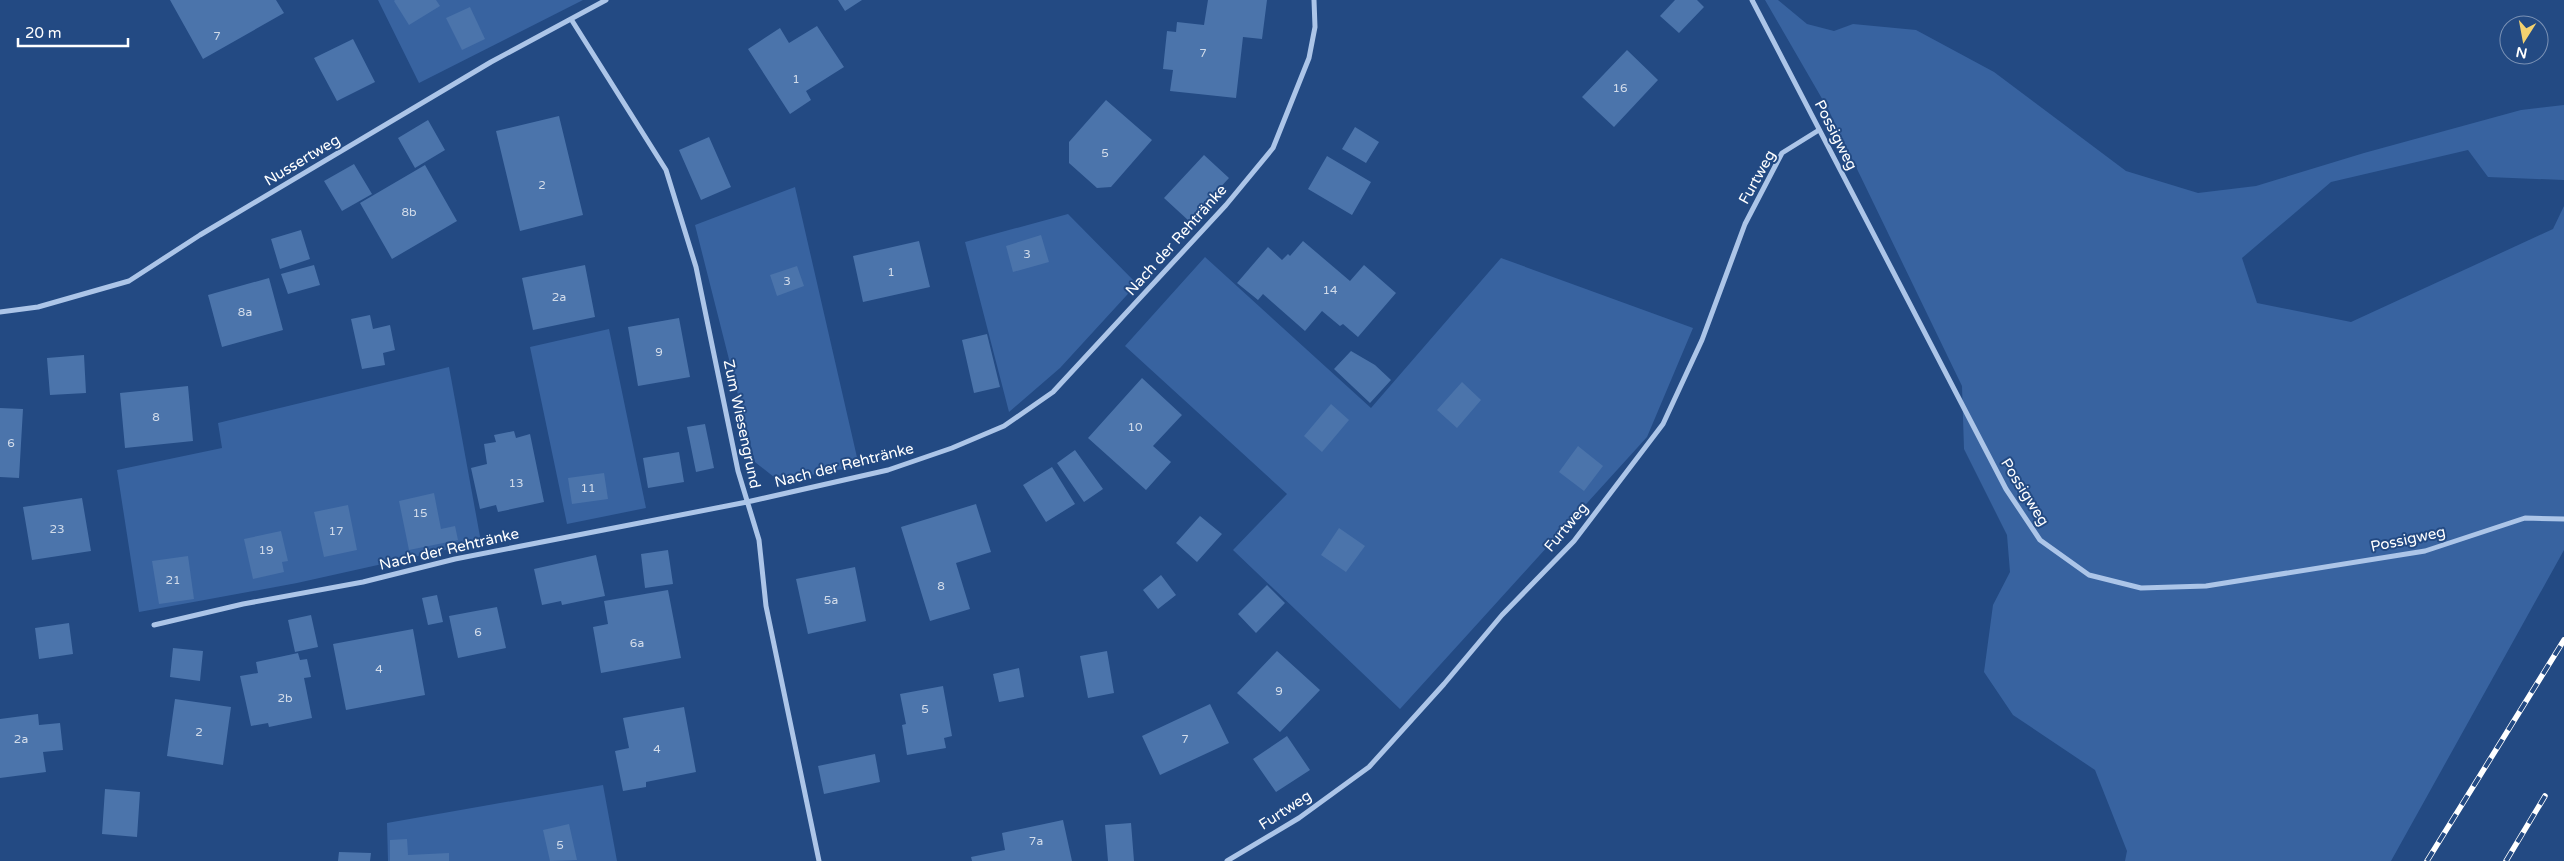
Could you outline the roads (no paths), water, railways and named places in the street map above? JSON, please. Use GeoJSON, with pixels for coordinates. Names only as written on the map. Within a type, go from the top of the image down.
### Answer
{"type":"FeatureCollection","features":[{"type":"Feature","properties":{"kind":"street","name":"Nussertweg"},"geometry":{"type":"LineString","coordinates":[[0,312],[38,307],[128,281],[200,235],[491,62],[606,0]]}},
{"type":"Feature","properties":{"kind":"street","name":"Nach der Rehtränke"},"geometry":{"type":"LineString","coordinates":[[154,625],[242,604],[363,582],[455,559],[747,502],[888,470],[952,448],[1004,426],[1053,392],[1226,205],[1273,148],[1309,58],[1314,27],[1314,0]]}},
{"type":"Feature","properties":{"kind":"street","name":"Possigweg"},"geometry":{"type":"LineString","coordinates":[[1752,0],[2006,489],[2040,540],[2089,575],[2141,588],[2206,586],[2425,551],[2525,518],[2564,519]]}},
{"type":"Feature","properties":{"kind":"street","name":"Zum Wiesengrund"},"geometry":{"type":"LineString","coordinates":[[572,19],[666,170],[696,267],[738,471],[759,540],[766,606],[820,861]]}},
{"type":"Feature","properties":{"kind":"street","name":"Furtweg"},"geometry":{"type":"LineString","coordinates":[[1228,861],[1299,818],[1369,767],[1444,684],[1502,615],[1574,541],[1663,424],[1702,340],[1745,224],[1782,153],[1819,130]]}},
{"type":"Feature","properties":{"kind":"railway"},"geometry":{"type":"LineString","coordinates":[[2427,861],[2564,640]]}},
{"type":"Feature","properties":{"kind":"railway"},"geometry":{"type":"LineString","coordinates":[[2506,861],[2545,796]]}}]}
